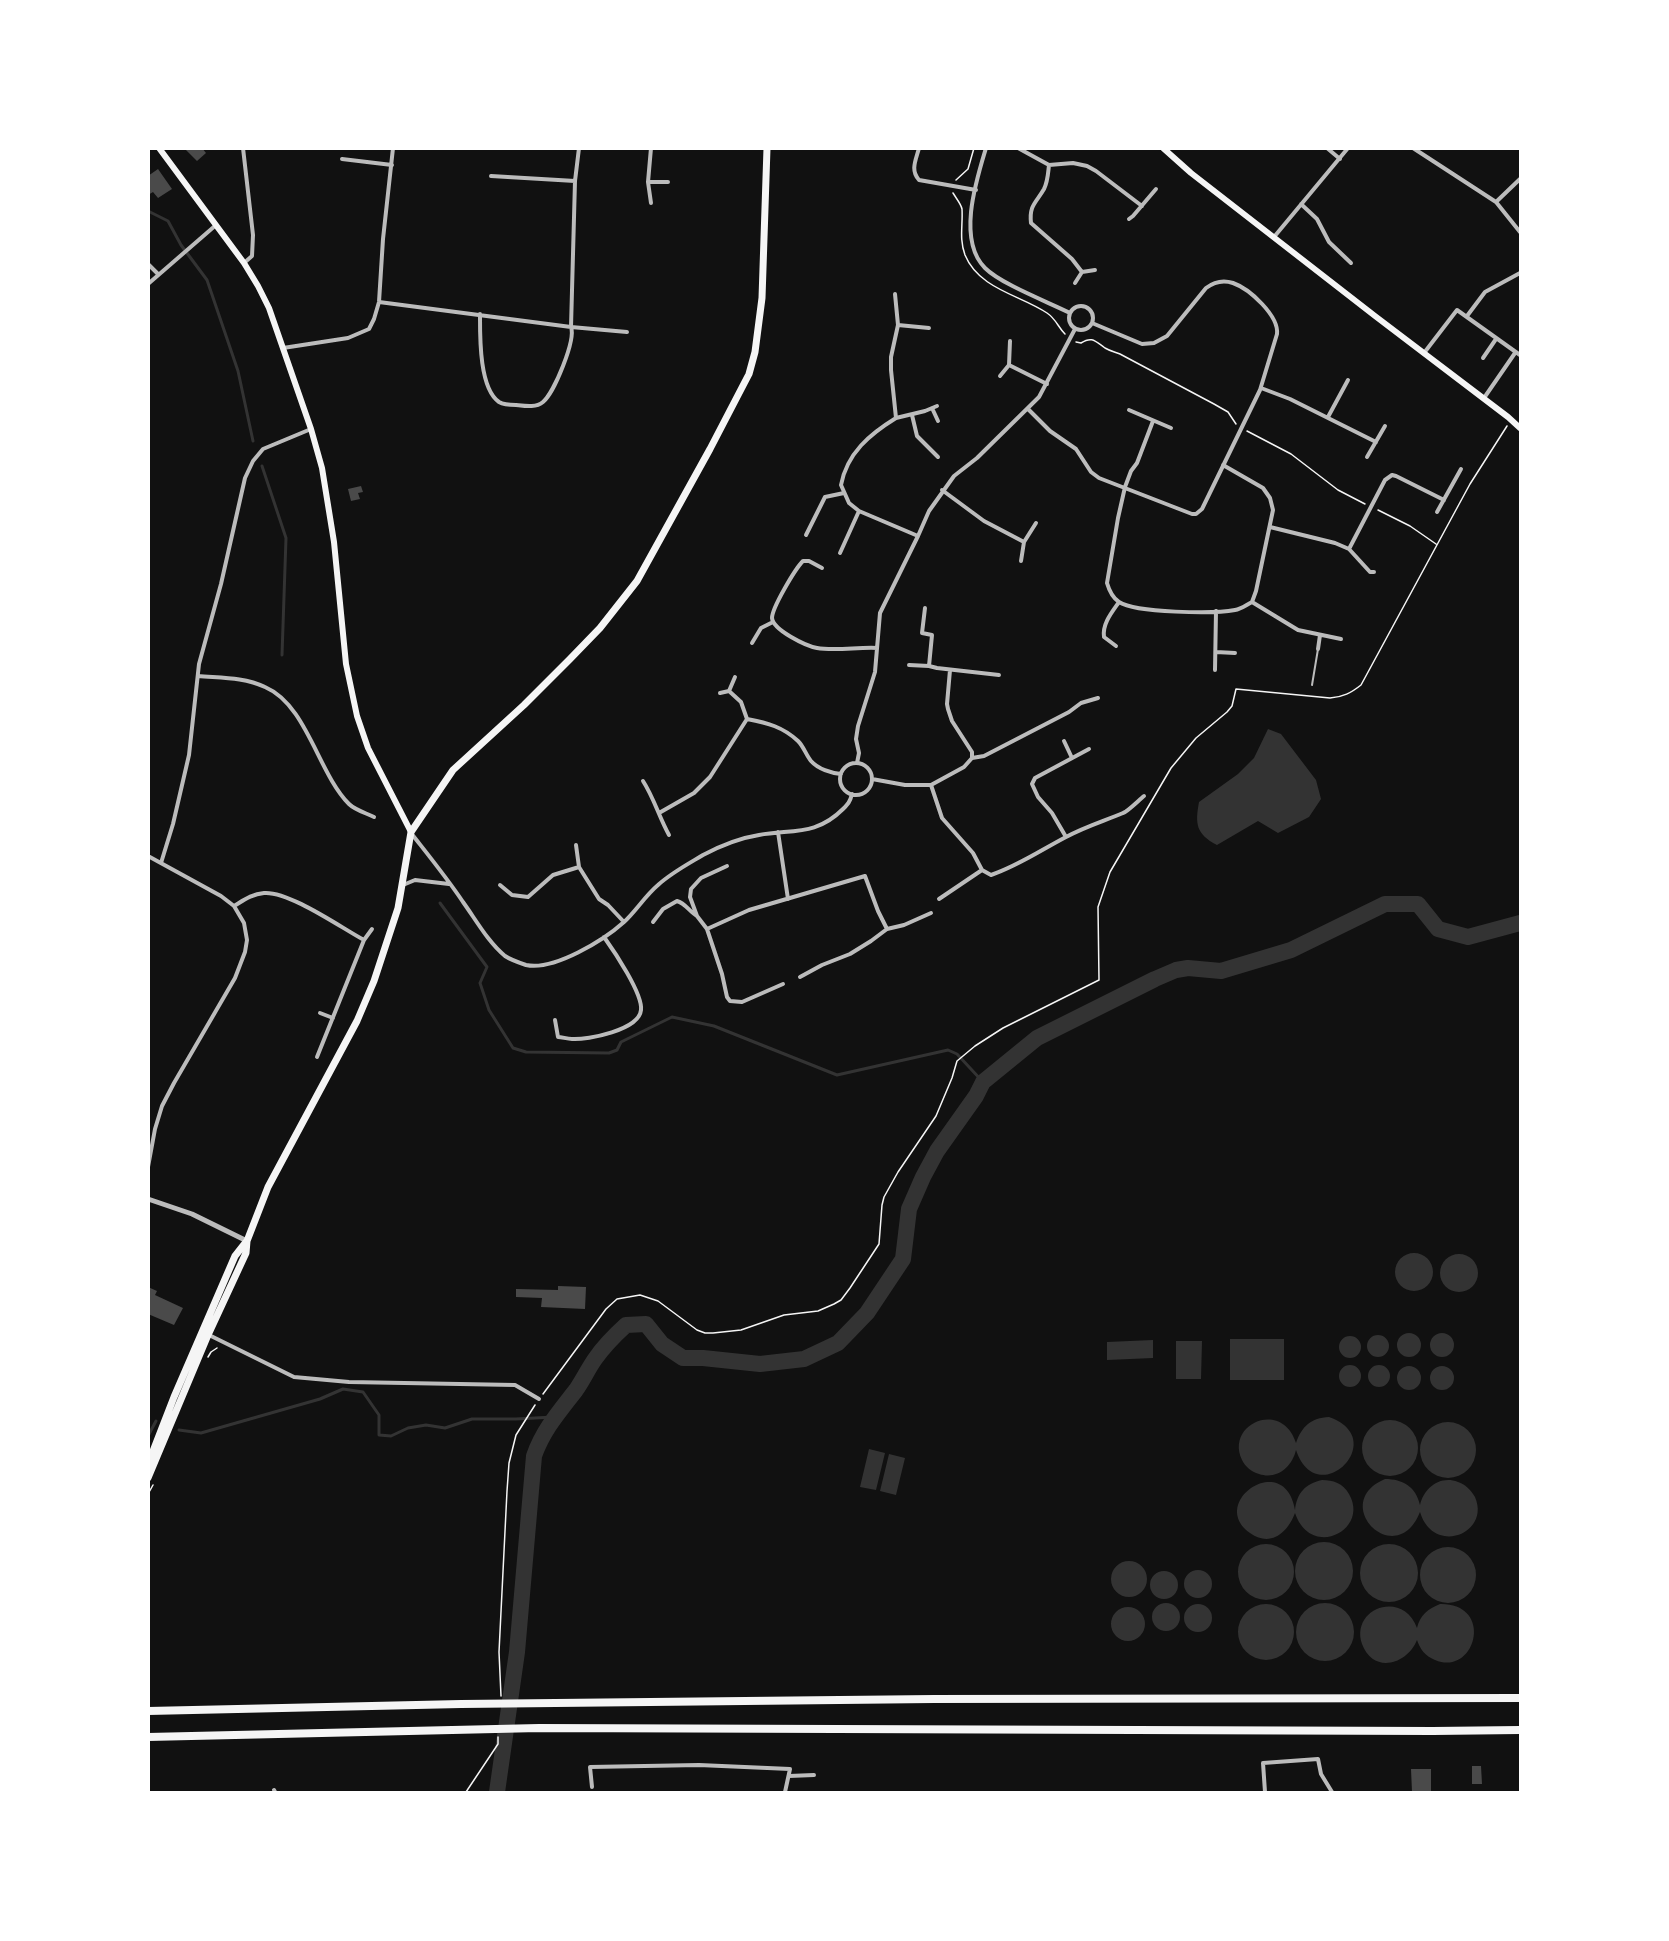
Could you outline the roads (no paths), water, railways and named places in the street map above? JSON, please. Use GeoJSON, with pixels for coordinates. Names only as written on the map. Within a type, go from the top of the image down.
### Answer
{"type":"FeatureCollection","features":[{"type":"Feature","properties":{"kind":"highway"},"geometry":{"type":"LineString","coordinates":[[148,1478],[235,1256],[247,1241],[268,1187],[357,1021],[385,950],[398,908],[411,832],[453,770],[524,705],[600,628],[622,602],[645,568],[749,374],[755,352],[762,298],[767,148]]}},
{"type":"Feature","properties":{"kind":"highway"},"geometry":{"type":"LineString","coordinates":[[148,1464],[174,1397],[205,1334]]}},
{"type":"Feature","properties":{"kind":"highway"},"geometry":{"type":"LineString","coordinates":[[148,1711],[461,1704],[934,1699],[1521,1698]]}},
{"type":"Feature","properties":{"kind":"highway"},"geometry":{"type":"LineString","coordinates":[[148,1737],[539,1728],[1521,1730]]}},
{"type":"Feature","properties":{"kind":"main road"},"geometry":{"type":"LineString","coordinates":[[159,148],[244,263],[269,308],[311,429],[322,468],[329,506],[346,664],[357,716],[378,769],[411,832]]}},
{"type":"Feature","properties":{"kind":"main road"},"geometry":{"type":"LineString","coordinates":[[1163,148],[1191,173],[1521,428]]}},
{"type":"Feature","properties":{"kind":"main road"},"geometry":{"type":"LineString","coordinates":[[1509,417],[1521,423]]}},
{"type":"Feature","properties":{"kind":"street"},"geometry":{"type":"LineString","coordinates":[[243,148],[253,235],[252,256],[244,263]]}},
{"type":"Feature","properties":{"kind":"street"},"geometry":{"type":"LineString","coordinates":[[283,348],[348,338],[369,329],[379,302],[393,148]]}},
{"type":"Feature","properties":{"kind":"street"},"geometry":{"type":"LineString","coordinates":[[480,314],[480,341],[486,381],[496,400],[503,404],[536,406],[544,402],[561,373],[573,331],[571,327],[575,181],[579,148]]}},
{"type":"Feature","properties":{"kind":"street"},"geometry":{"type":"LineString","coordinates":[[651,148],[648,182],[651,203]]}},
{"type":"Feature","properties":{"kind":"street"},"geometry":{"type":"LineString","coordinates":[[919,148],[914,167],[914,175],[919,180],[976,190]]}},
{"type":"Feature","properties":{"kind":"street"},"geometry":{"type":"LineString","coordinates":[[986,148],[970,224],[971,243],[977,258],[996,276],[1070,313]]}},
{"type":"Feature","properties":{"kind":"street"},"geometry":{"type":"LineString","coordinates":[[1018,148],[1048,165],[1073,163],[1087,166],[1142,206]]}},
{"type":"Feature","properties":{"kind":"street"},"geometry":{"type":"LineString","coordinates":[[1327,148],[1340,159]]}},
{"type":"Feature","properties":{"kind":"street"},"geometry":{"type":"LineString","coordinates":[[1274,237],[1348,148]]}},
{"type":"Feature","properties":{"kind":"street"},"geometry":{"type":"LineString","coordinates":[[1413,148],[1496,202],[1521,232]]}},
{"type":"Feature","properties":{"kind":"street"},"geometry":{"type":"LineString","coordinates":[[342,159],[392,165]]}},
{"type":"Feature","properties":{"kind":"street"},"geometry":{"type":"LineString","coordinates":[[1048,165],[1045,188],[1031,207],[1031,223],[1072,258],[1082,272]]}},
{"type":"Feature","properties":{"kind":"street"},"geometry":{"type":"LineString","coordinates":[[491,177],[575,181]]}},
{"type":"Feature","properties":{"kind":"street"},"geometry":{"type":"LineString","coordinates":[[1496,202],[1521,179]]}},
{"type":"Feature","properties":{"kind":"street"},"geometry":{"type":"LineString","coordinates":[[648,182],[668,182]]}},
{"type":"Feature","properties":{"kind":"street"},"geometry":{"type":"LineString","coordinates":[[1129,219],[1155,189]]}},
{"type":"Feature","properties":{"kind":"street"},"geometry":{"type":"LineString","coordinates":[[1301,204],[1317,219],[1329,242],[1351,263]]}},
{"type":"Feature","properties":{"kind":"street"},"geometry":{"type":"LineString","coordinates":[[148,284],[216,224]]}},
{"type":"Feature","properties":{"kind":"street"},"geometry":{"type":"LineString","coordinates":[[148,264],[158,274]]}},
{"type":"Feature","properties":{"kind":"street"},"geometry":{"type":"LineString","coordinates":[[1074,283],[1082,272],[1095,270]]}},
{"type":"Feature","properties":{"kind":"street"},"geometry":{"type":"LineString","coordinates":[[1467,316],[1485,292],[1521,273]]}},
{"type":"Feature","properties":{"kind":"street"},"geometry":{"type":"LineString","coordinates":[[1028,409],[1050,431],[1075,447],[1095,475],[1104,481],[1192,514],[1202,509],[1261,388],[1278,328],[1276,322],[1265,307],[1232,282],[1214,283],[1206,288],[1167,336],[1154,343],[1142,344],[1092,323]]}},
{"type":"Feature","properties":{"kind":"street"},"geometry":{"type":"LineString","coordinates":[[895,294],[898,325],[891,357],[891,385],[896,418]]}},
{"type":"Feature","properties":{"kind":"street"},"geometry":{"type":"LineString","coordinates":[[379,302],[627,332]]}},
{"type":"Feature","properties":{"kind":"street"},"geometry":{"type":"LineString","coordinates":[[1077,307],[1086,308],[1092,315],[1092,323],[1084,330],[1075,329],[1069,322],[1070,313],[1077,307]]}},
{"type":"Feature","properties":{"kind":"street"},"geometry":{"type":"LineString","coordinates":[[1424,354],[1457,310],[1515,353],[1521,355]]}},
{"type":"Feature","properties":{"kind":"street"},"geometry":{"type":"LineString","coordinates":[[898,325],[929,327]]}},
{"type":"Feature","properties":{"kind":"street"},"geometry":{"type":"LineString","coordinates":[[857,763],[859,753],[856,739],[875,672],[880,613],[928,511],[954,476],[977,458],[1039,397],[1075,329]]}},
{"type":"Feature","properties":{"kind":"street"},"geometry":{"type":"LineString","coordinates":[[1482,358],[1496,339]]}},
{"type":"Feature","properties":{"kind":"street"},"geometry":{"type":"LineString","coordinates":[[1000,376],[1008,365],[1010,341]]}},
{"type":"Feature","properties":{"kind":"street"},"geometry":{"type":"LineString","coordinates":[[1484,398],[1515,353]]}},
{"type":"Feature","properties":{"kind":"street"},"geometry":{"type":"LineString","coordinates":[[1008,365],[1047,384]]}},
{"type":"Feature","properties":{"kind":"street"},"geometry":{"type":"LineString","coordinates":[[1328,417],[1348,380]]}},
{"type":"Feature","properties":{"kind":"street"},"geometry":{"type":"LineString","coordinates":[[1261,388],[1290,399],[1376,442]]}},
{"type":"Feature","properties":{"kind":"street"},"geometry":{"type":"LineString","coordinates":[[918,536],[860,511],[849,503],[842,485],[843,477],[857,448],[870,435],[896,418],[934,407],[938,421]]}},
{"type":"Feature","properties":{"kind":"street"},"geometry":{"type":"LineString","coordinates":[[1129,410],[1171,428]]}},
{"type":"Feature","properties":{"kind":"street"},"geometry":{"type":"LineString","coordinates":[[912,415],[917,436],[938,457]]}},
{"type":"Feature","properties":{"kind":"street"},"geometry":{"type":"LineString","coordinates":[[1153,421],[1125,487],[1118,518],[1107,583],[1108,589],[1119,602],[1131,607],[1159,611],[1235,610],[1251,602],[1256,591],[1273,510],[1266,490],[1223,465]]}},
{"type":"Feature","properties":{"kind":"street"},"geometry":{"type":"LineString","coordinates":[[1367,457],[1385,426]]}},
{"type":"Feature","properties":{"kind":"street"},"geometry":{"type":"LineString","coordinates":[[161,863],[176,816],[189,754],[199,664],[221,584],[245,478],[253,461],[263,450],[311,429]]}},
{"type":"Feature","properties":{"kind":"street"},"geometry":{"type":"LineString","coordinates":[[1437,512],[1461,469]]}},
{"type":"Feature","properties":{"kind":"street"},"geometry":{"type":"LineString","coordinates":[[1349,549],[1385,480],[1392,475],[1444,500]]}},
{"type":"Feature","properties":{"kind":"street"},"geometry":{"type":"LineString","coordinates":[[942,490],[984,521],[1024,542]]}},
{"type":"Feature","properties":{"kind":"street"},"geometry":{"type":"LineString","coordinates":[[806,535],[825,497],[844,493]]}},
{"type":"Feature","properties":{"kind":"street"},"geometry":{"type":"LineString","coordinates":[[840,553],[860,511]]}},
{"type":"Feature","properties":{"kind":"street"},"geometry":{"type":"LineString","coordinates":[[1021,561],[1024,542],[1036,523]]}},
{"type":"Feature","properties":{"kind":"street"},"geometry":{"type":"LineString","coordinates":[[1270,527],[1335,543],[1349,549],[1370,572],[1374,572]]}},
{"type":"Feature","properties":{"kind":"street"},"geometry":{"type":"LineString","coordinates":[[822,568],[803,561],[796,569],[773,611],[773,622],[780,630],[814,648],[877,648]]}},
{"type":"Feature","properties":{"kind":"street"},"geometry":{"type":"LineString","coordinates":[[1116,646],[1104,637],[1103,631],[1108,618],[1119,602]]}},
{"type":"Feature","properties":{"kind":"street"},"geometry":{"type":"LineString","coordinates":[[1251,602],[1298,630],[1341,639]]}},
{"type":"Feature","properties":{"kind":"street"},"geometry":{"type":"LineString","coordinates":[[925,608],[922,633],[932,634],[928,666]]}},
{"type":"Feature","properties":{"kind":"street"},"geometry":{"type":"LineString","coordinates":[[1215,670],[1216,610]]}},
{"type":"Feature","properties":{"kind":"street"},"geometry":{"type":"LineString","coordinates":[[752,643],[761,628],[773,622]]}},
{"type":"Feature","properties":{"kind":"street"},"geometry":{"type":"LineString","coordinates":[[1318,649],[1320,635]]}},
{"type":"Feature","properties":{"kind":"street"},"geometry":{"type":"LineString","coordinates":[[1216,652],[1235,653]]}},
{"type":"Feature","properties":{"kind":"street"},"geometry":{"type":"LineString","coordinates":[[909,665],[999,675]]}},
{"type":"Feature","properties":{"kind":"street"},"geometry":{"type":"LineString","coordinates":[[950,670],[947,704],[952,721],[972,753],[972,758]]}},
{"type":"Feature","properties":{"kind":"street"},"geometry":{"type":"LineString","coordinates":[[198,676],[239,679],[264,686],[283,698],[311,740],[337,790],[351,806],[374,817]]}},
{"type":"Feature","properties":{"kind":"street"},"geometry":{"type":"LineString","coordinates":[[729,691],[735,677]]}},
{"type":"Feature","properties":{"kind":"street"},"geometry":{"type":"LineString","coordinates":[[720,693],[729,691]]}},
{"type":"Feature","properties":{"kind":"street"},"geometry":{"type":"LineString","coordinates":[[729,691],[741,702],[747,719]]}},
{"type":"Feature","properties":{"kind":"street"},"geometry":{"type":"LineString","coordinates":[[872,779],[905,785],[931,785],[964,767],[972,758],[984,756],[1069,712],[1081,703],[1098,698]]}},
{"type":"Feature","properties":{"kind":"street"},"geometry":{"type":"LineString","coordinates":[[747,719],[777,725],[798,741],[816,766],[831,773],[840,774]]}},
{"type":"Feature","properties":{"kind":"street"},"geometry":{"type":"LineString","coordinates":[[660,813],[694,793],[710,777],[747,719]]}},
{"type":"Feature","properties":{"kind":"street"},"geometry":{"type":"LineString","coordinates":[[1064,741],[1072,758]]}},
{"type":"Feature","properties":{"kind":"street"},"geometry":{"type":"LineString","coordinates":[[1066,837],[1052,813],[1038,797],[1032,784],[1035,778],[1089,749]]}},
{"type":"Feature","properties":{"kind":"street"},"geometry":{"type":"LineString","coordinates":[[857,763],[869,770],[872,779],[866,792],[852,794],[843,789],[840,774],[847,766],[857,763]]}},
{"type":"Feature","properties":{"kind":"street"},"geometry":{"type":"LineString","coordinates":[[643,781],[669,834]]}},
{"type":"Feature","properties":{"kind":"street"},"geometry":{"type":"LineString","coordinates":[[931,785],[942,818],[973,854],[982,870],[991,875],[1029,859],[1095,823],[1124,813],[1144,796]]}},
{"type":"Feature","properties":{"kind":"street"},"geometry":{"type":"LineString","coordinates":[[411,832],[497,948],[506,957],[535,966],[558,961],[604,937],[624,922],[656,887],[702,856],[756,835],[806,831],[825,824],[849,804],[852,794]]}},
{"type":"Feature","properties":{"kind":"street"},"geometry":{"type":"LineString","coordinates":[[778,832],[788,899]]}},
{"type":"Feature","properties":{"kind":"street"},"geometry":{"type":"LineString","coordinates":[[576,845],[579,867],[599,899],[608,904],[624,922]]}},
{"type":"Feature","properties":{"kind":"street"},"geometry":{"type":"LineString","coordinates":[[148,856],[221,896],[234,906],[240,912],[248,940],[224,1000],[162,1106],[148,1167]]}},
{"type":"Feature","properties":{"kind":"street"},"geometry":{"type":"LineString","coordinates":[[727,866],[701,878],[691,889],[690,897],[697,916],[707,929],[727,997],[730,1001],[742,1002],[783,984]]}},
{"type":"Feature","properties":{"kind":"street"},"geometry":{"type":"LineString","coordinates":[[500,885],[512,895],[528,897],[553,875],[579,867]]}},
{"type":"Feature","properties":{"kind":"street"},"geometry":{"type":"LineString","coordinates":[[939,899],[982,870]]}},
{"type":"Feature","properties":{"kind":"street"},"geometry":{"type":"LineString","coordinates":[[707,929],[749,910],[865,876],[887,928]]}},
{"type":"Feature","properties":{"kind":"street"},"geometry":{"type":"LineString","coordinates":[[403,885],[415,880],[450,884]]}},
{"type":"Feature","properties":{"kind":"street"},"geometry":{"type":"LineString","coordinates":[[234,906],[256,894],[285,895],[364,940]]}},
{"type":"Feature","properties":{"kind":"street"},"geometry":{"type":"LineString","coordinates":[[653,922],[663,909],[677,901],[682,902],[697,916]]}},
{"type":"Feature","properties":{"kind":"street"},"geometry":{"type":"LineString","coordinates":[[800,977],[822,964],[850,954],[887,928],[904,925],[931,913]]}},
{"type":"Feature","properties":{"kind":"street"},"geometry":{"type":"LineString","coordinates":[[317,1057],[364,940],[372,929]]}},
{"type":"Feature","properties":{"kind":"street"},"geometry":{"type":"LineString","coordinates":[[555,1020],[558,1036],[573,1039],[602,1036],[616,1031],[629,1024],[641,1013],[639,999],[630,978],[604,937]]}},
{"type":"Feature","properties":{"kind":"street"},"geometry":{"type":"LineString","coordinates":[[320,1013],[333,1018]]}},
{"type":"Feature","properties":{"kind":"street"},"geometry":{"type":"LineString","coordinates":[[148,1199],[192,1214],[247,1241]]}},
{"type":"Feature","properties":{"kind":"street"},"geometry":{"type":"LineString","coordinates":[[205,1334],[294,1377],[349,1382],[515,1384],[539,1398]]}},
{"type":"Feature","properties":{"kind":"street"},"geometry":{"type":"LineString","coordinates":[[1265,1792],[1263,1762],[1318,1759],[1321,1774],[1332,1792]]}},
{"type":"Feature","properties":{"kind":"street"},"geometry":{"type":"LineString","coordinates":[[592,1787],[590,1767],[699,1765],[790,1769],[784,1792]]}},
{"type":"Feature","properties":{"kind":"street"},"geometry":{"type":"LineString","coordinates":[[789,1776],[814,1775]]}},
{"type":"Feature","properties":{"kind":"lane"},"geometry":{"type":"LineString","coordinates":[[1312,685],[1318,649]]}},
{"type":"Feature","properties":{"kind":"waterway"},"geometry":{"type":"LineString","coordinates":[[148,211],[168,221],[181,245],[207,280],[238,371],[253,441]]}},
{"type":"Feature","properties":{"kind":"waterway"},"geometry":{"type":"LineString","coordinates":[[262,466],[286,538],[282,655]]}},
{"type":"Feature","properties":{"kind":"waterway"},"geometry":{"type":"LineString","coordinates":[[440,903],[487,967],[480,983],[489,1010],[513,1048],[526,1052],[609,1053],[617,1050],[621,1042],[672,1017],[714,1026],[837,1075],[948,1050],[957,1054],[983,1082]]}},
{"type":"Feature","properties":{"kind":"waterway"},"geometry":{"type":"LineString","coordinates":[[497,1792],[517,1652],[534,1456],[547,1429],[576,1390],[595,1359],[626,1325],[646,1324],[662,1344],[683,1358],[760,1364],[804,1359],[838,1343],[867,1313],[903,1259],[909,1209],[937,1151],[976,1096],[983,1082],[1037,1038],[1176,970],[1188,968],[1221,971],[1291,950],[1385,904],[1418,904],[1438,929],[1468,937],[1520,923]]}},
{"type":"Feature","properties":{"kind":"waterway"},"geometry":{"type":"LineString","coordinates":[[179,1430],[201,1433],[320,1399],[343,1389],[363,1392],[379,1415],[379,1435],[391,1436],[408,1428],[426,1425],[445,1428],[472,1419],[554,1417]]}},
{"type":"Feature","properties":{"kind":"waterway"},"geometry":{"type":"LineString","coordinates":[[148,1436],[156,1421]]}}]}
